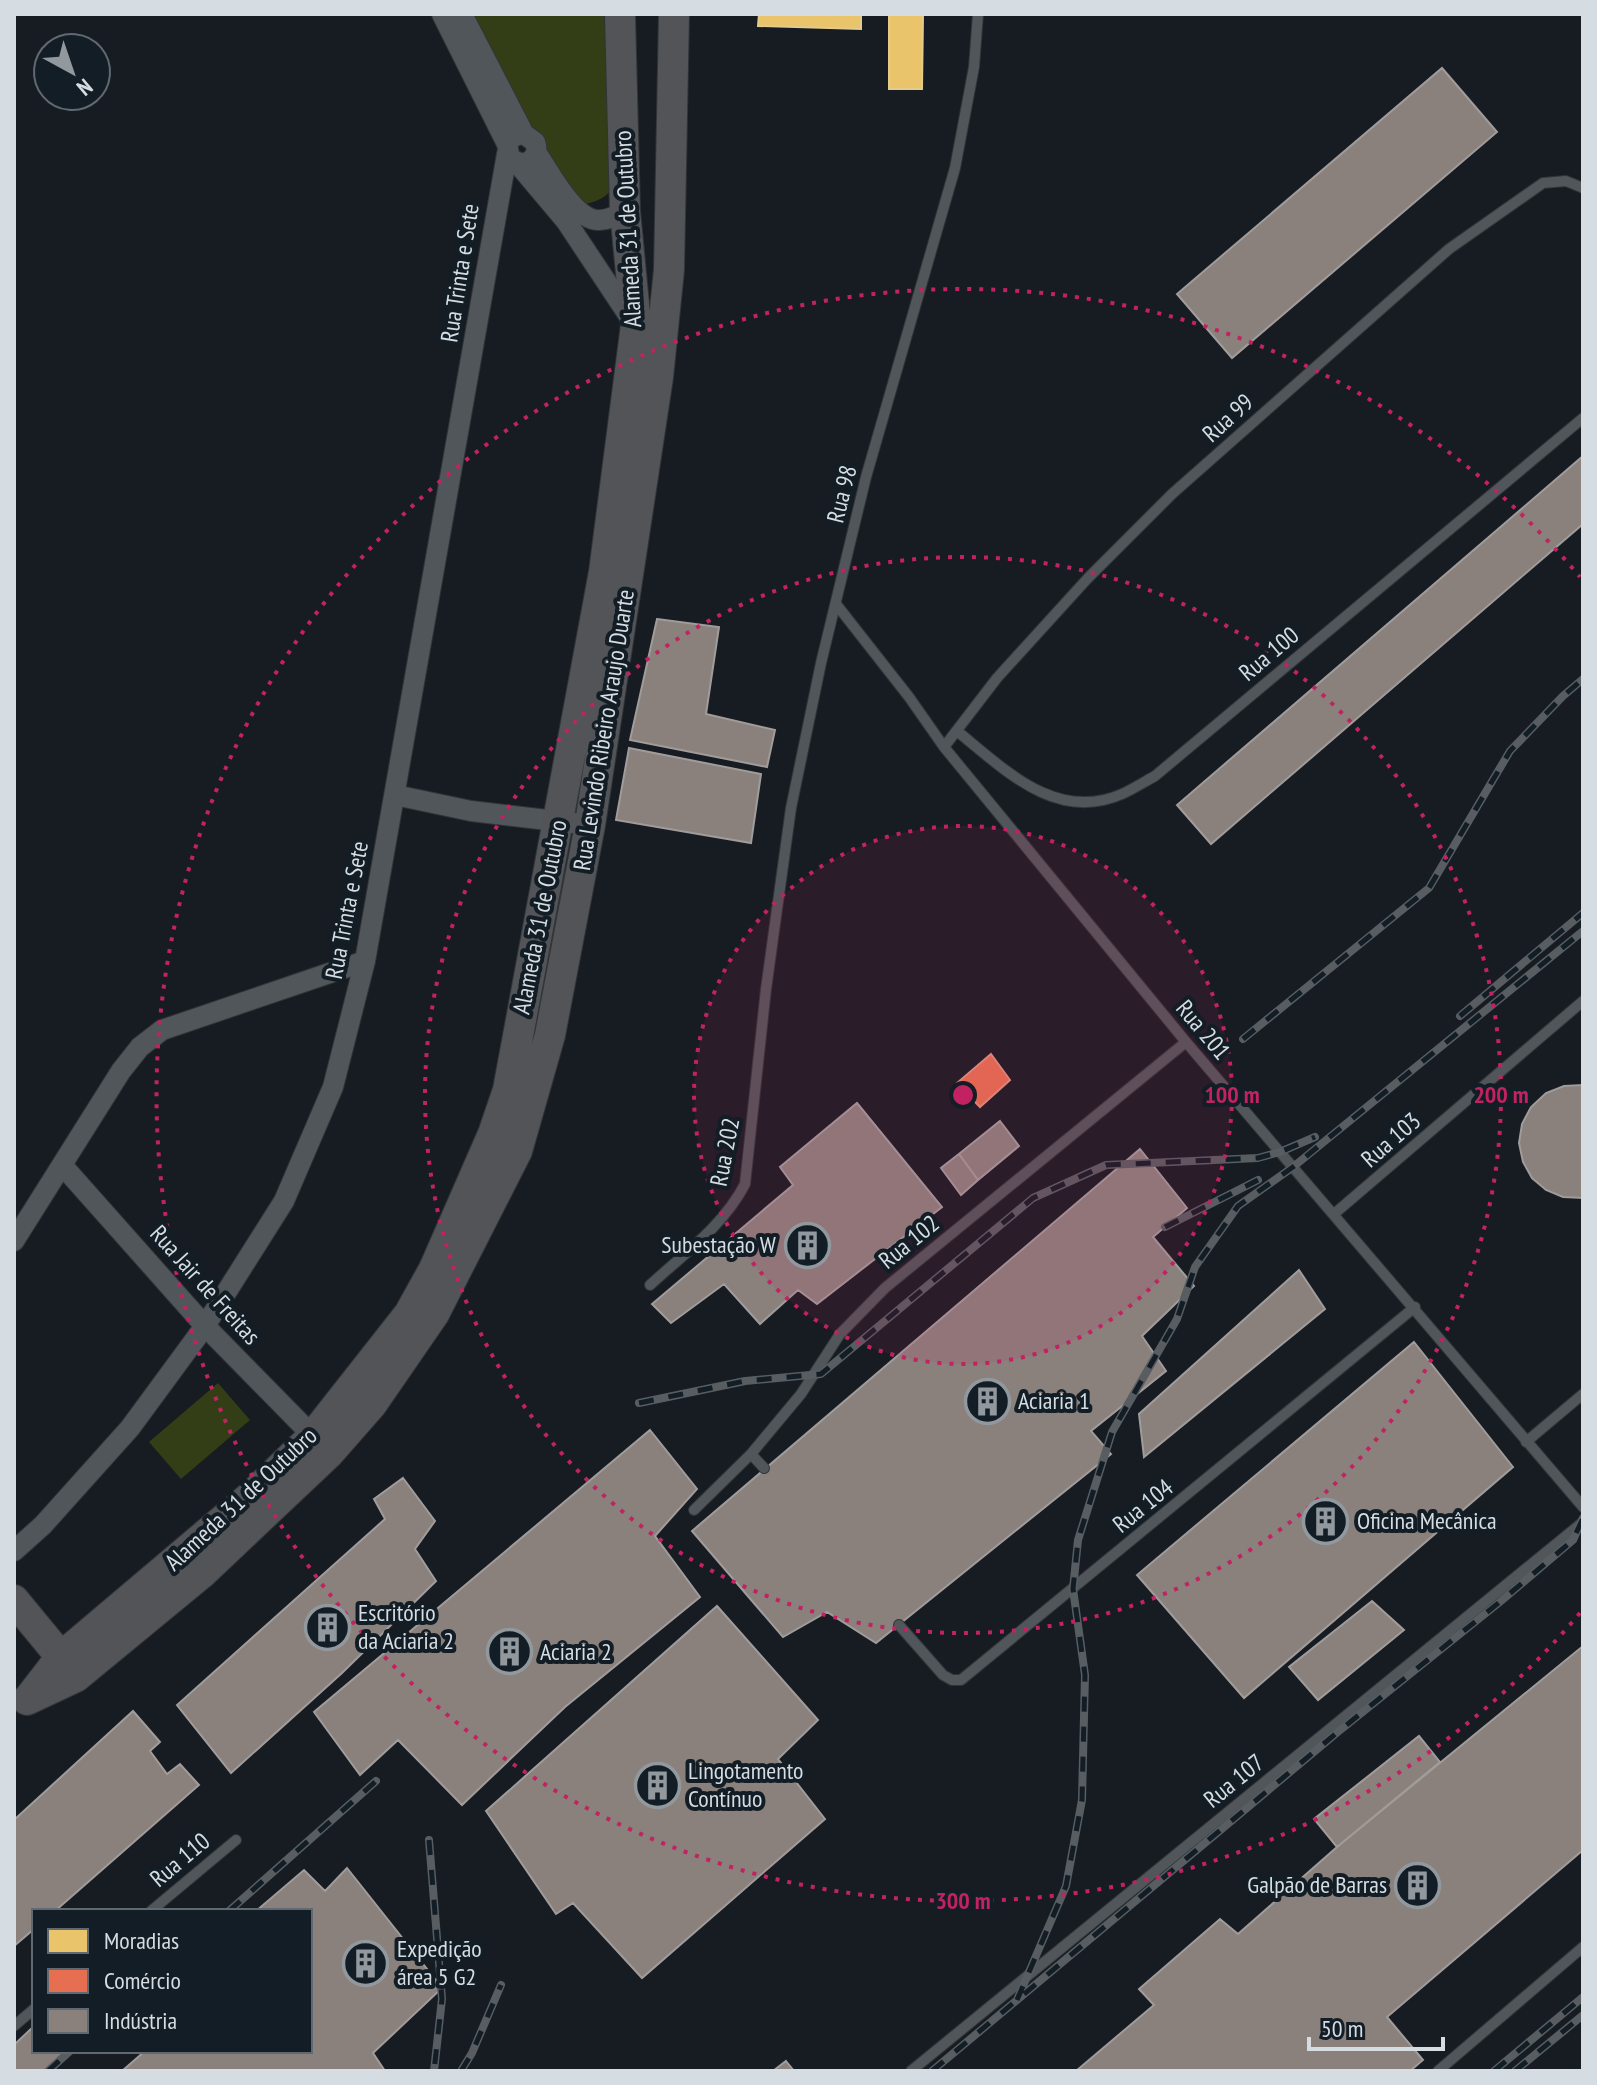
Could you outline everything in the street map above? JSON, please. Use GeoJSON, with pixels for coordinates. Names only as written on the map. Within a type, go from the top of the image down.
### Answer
{"type":"FeatureCollection","features":[{"type":"Feature","properties":{"kind":"main road","name":"Alameda 31 de Outubro"},"geometry":{"type":"LineString","coordinates":[[620,14],[625,211],[650,324]]}},
{"type":"Feature","properties":{"kind":"main road","name":"Alameda 31 de Outubro"},"geometry":{"type":"LineString","coordinates":[[61,1657],[250,1497],[313,1436],[424,1309],[440,1256],[493,1134],[508,1090],[650,324],[669,270],[674,14]]}},
{"type":"Feature","properties":{"kind":"main road"},"geometry":{"type":"LineString","coordinates":[[621,70],[674,74]]}},
{"type":"Feature","properties":{"kind":"main road","name":"Rua Levindo Ribeiro Araujo Duarte"},"geometry":{"type":"LineString","coordinates":[[20,1706],[76,1677],[201,1574],[329,1453],[372,1404],[517,1151],[550,1035],[590,825],[658,377],[650,324]]}},
{"type":"Feature","properties":{"kind":"main road"},"geometry":{"type":"LineString","coordinates":[[14,1600],[61,1657]]}},
{"type":"Feature","properties":{"kind":"main road","name":"Rua Levindo Ribeiro Araujo Duarte"},"geometry":{"type":"LineString","coordinates":[[20,1706],[61,1657]]}},
{"type":"Feature","properties":{"kind":"street"},"geometry":{"type":"LineString","coordinates":[[442,14],[514,152],[650,324]]}},
{"type":"Feature","properties":{"kind":"street"},"geometry":{"type":"LineString","coordinates":[[462,14],[514,152]]}},
{"type":"Feature","properties":{"kind":"street"},"geometry":{"type":"LineString","coordinates":[[514,152],[535,142],[536,152],[573,206],[586,218],[600,220],[625,211]]}},
{"type":"Feature","properties":{"kind":"street","name":"Rua Trinta e Sete"},"geometry":{"type":"LineString","coordinates":[[14,1551],[43,1525],[130,1428],[205,1326],[284,1201],[333,1087],[365,961],[501,182],[514,152]]}},
{"type":"Feature","properties":{"kind":"street"},"geometry":{"type":"LineString","coordinates":[[395,795],[471,811],[590,825]]}},
{"type":"Feature","properties":{"kind":"street"},"geometry":{"type":"LineString","coordinates":[[14,1241],[121,1071],[140,1047],[162,1030],[365,961]]}},
{"type":"Feature","properties":{"kind":"street","name":"Rua Jair de Freitas"},"geometry":{"type":"LineString","coordinates":[[62,1165],[205,1326],[313,1436]]}},
{"type":"Feature","properties":{"kind":"lane","name":"Rua 98"},"geometry":{"type":"LineString","coordinates":[[766,989],[791,808],[821,663],[866,477],[955,168],[974,67],[978,14]]}},
{"type":"Feature","properties":{"kind":"lane","name":"Rua 99"},"geometry":{"type":"LineString","coordinates":[[944,747],[997,678],[1088,578],[1172,494],[1449,249],[1543,183],[1566,181],[1583,188]]}},
{"type":"Feature","properties":{"kind":"lane","name":"Rua 100"},"geometry":{"type":"LineString","coordinates":[[957,731],[1024,785],[1059,801],[1096,802],[1121,795],[1155,776],[1583,418]]}},
{"type":"Feature","properties":{"kind":"lane","name":"Rua 201"},"geometry":{"type":"LineString","coordinates":[[836,604],[944,747],[1186,1042],[1583,1507]]}},
{"type":"Feature","properties":{"kind":"lane","name":"Rua 202"},"geometry":{"type":"LineString","coordinates":[[650,1285],[725,1215],[745,1184],[766,989]]}},
{"type":"Feature","properties":{"kind":"lane","name":"Rua 103"},"geometry":{"type":"LineString","coordinates":[[1334,1214],[1583,1001]]}},
{"type":"Feature","properties":{"kind":"lane","name":"Rua 102"},"geometry":{"type":"LineString","coordinates":[[694,1510],[751,1454],[801,1394],[840,1334],[885,1288],[1186,1042]]}},
{"type":"Feature","properties":{"kind":"lane","name":"Rua 104"},"geometry":{"type":"LineString","coordinates":[[899,1625],[943,1675],[952,1680],[961,1680],[1415,1307]]}},
{"type":"Feature","properties":{"kind":"lane"},"geometry":{"type":"LineString","coordinates":[[1526,1442],[1583,1394]]}},
{"type":"Feature","properties":{"kind":"lane"},"geometry":{"type":"LineString","coordinates":[[751,1454],[764,1468]]}},
{"type":"Feature","properties":{"kind":"lane","name":"Rua 107"},"geometry":{"type":"LineString","coordinates":[[911,2071],[1583,1522]]}},
{"type":"Feature","properties":{"kind":"lane","name":"Rua 110"},"geometry":{"type":"LineString","coordinates":[[153,1909],[236,1840]]}},
{"type":"Feature","properties":{"kind":"lane"},"geometry":{"type":"LineString","coordinates":[[1438,2071],[1583,1947]]}},
{"type":"Feature","properties":{"kind":"lane"},"geometry":{"type":"LineString","coordinates":[[14,2026],[32,2011]]}},
{"type":"Feature","properties":{"kind":"green space"},"geometry":{"type":"Polygon","coordinates":[[[472,14],[604,14],[618,176],[606,195],[585,204],[565,189],[472,14]]]}},
{"type":"Feature","properties":{"kind":"green space"},"geometry":{"type":"Polygon","coordinates":[[[218,1383],[250,1420],[181,1479],[149,1442],[218,1383]]]}},
{"type":"Feature","properties":{"kind":"building: Moradias"},"geometry":{"type":"Polygon","coordinates":[[[759,14],[861,14],[861,29],[758,26],[759,14]]]}},
{"type":"Feature","properties":{"kind":"building: Moradias"},"geometry":{"type":"Polygon","coordinates":[[[889,14],[923,14],[922,89],[889,89],[889,14]]]}},
{"type":"Feature","properties":{"kind":"building: Comércio"},"geometry":{"type":"Polygon","coordinates":[[[991,1054],[1010,1080],[980,1107],[957,1083],[991,1054]]]}},
{"type":"Feature","properties":{"kind":"building: Indústria"},"geometry":{"type":"Polygon","coordinates":[[[1442,68],[1497,132],[1232,358],[1177,294],[1442,68]]]}},
{"type":"Feature","properties":{"kind":"building: Indústria"},"geometry":{"type":"Polygon","coordinates":[[[1583,456],[1583,524],[1211,844],[1177,805],[1583,456]]]}},
{"type":"Feature","properties":{"kind":"building: Indústria"},"geometry":{"type":"Polygon","coordinates":[[[657,619],[719,627],[706,714],[775,730],[767,767],[630,740],[657,619]]]}},
{"type":"Feature","properties":{"kind":"building: Indústria"},"geometry":{"type":"Polygon","coordinates":[[[629,748],[761,774],[751,843],[616,820],[629,748]]]}},
{"type":"Feature","properties":{"kind":"building: Indústria"},"geometry":{"type":"Polygon","coordinates":[[[1583,1085],[1583,1198],[1563,1197],[1546,1190],[1532,1178],[1523,1162],[1519,1143],[1522,1124],[1531,1107],[1546,1093],[1564,1086],[1583,1085]]]}},
{"type":"Feature","properties":{"kind":"building: Indústria","name":"Subestação W"},"geometry":{"type":"Polygon","coordinates":[[[857,1103],[942,1207],[817,1304],[798,1290],[760,1324],[724,1284],[671,1323],[652,1304],[793,1185],[780,1167],[857,1103]]]}},
{"type":"Feature","properties":{"kind":"building: Indústria"},"geometry":{"type":"Polygon","coordinates":[[[1000,1121],[1019,1146],[978,1180],[959,1154],[1000,1121]]]}},
{"type":"Feature","properties":{"kind":"building: Indústria","name":"Aciaria 1"},"geometry":{"type":"Polygon","coordinates":[[[1140,1149],[1187,1208],[1153,1237],[1194,1286],[1142,1336],[1166,1371],[1091,1431],[1111,1454],[876,1643],[827,1612],[783,1637],[692,1531],[1140,1149]]]}},
{"type":"Feature","properties":{"kind":"building: Indústria"},"geometry":{"type":"Polygon","coordinates":[[[959,1154],[978,1180],[961,1195],[941,1168],[959,1154]]]}},
{"type":"Feature","properties":{"kind":"building: Indústria"},"geometry":{"type":"Polygon","coordinates":[[[1299,1270],[1325,1309],[1144,1457],[1139,1414],[1299,1270]]]}},
{"type":"Feature","properties":{"kind":"building: Indústria","name":"Oficina Mecânica"},"geometry":{"type":"Polygon","coordinates":[[[1414,1342],[1513,1467],[1244,1698],[1137,1575],[1414,1342]]]}},
{"type":"Feature","properties":{"kind":"building: Indústria","name":"Aciaria 2"},"geometry":{"type":"Polygon","coordinates":[[[650,1430],[697,1489],[655,1536],[700,1597],[565,1707],[462,1805],[398,1740],[360,1775],[314,1712],[650,1430]]]}},
{"type":"Feature","properties":{"kind":"building: Indústria","name":"Escritório da Aciaria 2"},"geometry":{"type":"Polygon","coordinates":[[[403,1478],[435,1521],[415,1549],[436,1581],[342,1673],[231,1773],[177,1705],[385,1519],[374,1499],[403,1478]]]}},
{"type":"Feature","properties":{"kind":"building: Indústria"},"geometry":{"type":"Polygon","coordinates":[[[1372,1601],[1404,1630],[1318,1700],[1289,1667],[1372,1601]]]}},
{"type":"Feature","properties":{"kind":"building: Indústria","name":"Lingotamento Contínuo"},"geometry":{"type":"Polygon","coordinates":[[[717,1606],[818,1720],[778,1759],[825,1819],[642,1978],[573,1903],[556,1914],[486,1811],[717,1606]]]}},
{"type":"Feature","properties":{"kind":"building: Indústria","name":"Galpão de Barras"},"geometry":{"type":"Polygon","coordinates":[[[1583,1646],[1583,1850],[1387,2017],[1423,2060],[1410,2071],[1076,2071],[1154,2005],[1139,1989],[1220,1919],[1238,1934],[1337,1847],[1583,1646]]]}},
{"type":"Feature","properties":{"kind":"building: Indústria"},"geometry":{"type":"Polygon","coordinates":[[[133,1711],[160,1742],[150,1751],[167,1774],[180,1764],[199,1785],[57,1909],[32,1909],[32,1931],[14,1946],[14,1820],[133,1711]]]}},
{"type":"Feature","properties":{"kind":"building: Indústria"},"geometry":{"type":"Polygon","coordinates":[[[1419,1736],[1440,1762],[1337,1847],[1314,1819],[1419,1736]]]}},
{"type":"Feature","properties":{"kind":"building: Indústria","name":"Expedição área 5 G2"},"geometry":{"type":"Polygon","coordinates":[[[347,1868],[442,1988],[373,2053],[385,2071],[122,2071],[143,2053],[312,2053],[312,1909],[258,1909],[304,1870],[325,1891],[347,1868]]]}},
{"type":"Feature","properties":{"kind":"building: Indústria"},"geometry":{"type":"Polygon","coordinates":[[[32,2028],[32,2053],[65,2053],[44,2071],[14,2071],[14,2045],[32,2028]]]}},
{"type":"Feature","properties":{"kind":"building: Indústria"},"geometry":{"type":"Polygon","coordinates":[[[786,2061],[794,2071],[773,2071],[786,2061]]]}},
{"type":"Feature","properties":{"kind":"railway"},"geometry":{"type":"LineString","coordinates":[[1243,1039],[1429,888],[1510,751],[1583,679]]}},
{"type":"Feature","properties":{"kind":"railway"},"geometry":{"type":"LineString","coordinates":[[1460,1016],[1583,913]]}},
{"type":"Feature","properties":{"kind":"railway"},"geometry":{"type":"LineString","coordinates":[[1017,2000],[1066,1886],[1082,1800],[1085,1675],[1073,1589],[1078,1540],[1112,1432],[1177,1319],[1195,1267],[1238,1206],[1293,1167],[1583,931]]}},
{"type":"Feature","properties":{"kind":"railway"},"geometry":{"type":"LineString","coordinates":[[639,1403],[745,1381],[821,1374],[1033,1198],[1106,1165],[1258,1158],[1315,1137]]}},
{"type":"Feature","properties":{"kind":"railway"},"geometry":{"type":"LineString","coordinates":[[1165,1227],[1258,1180]]}},
{"type":"Feature","properties":{"kind":"railway"},"geometry":{"type":"LineString","coordinates":[[932,2071],[1573,1540],[1583,1518]]}},
{"type":"Feature","properties":{"kind":"railway"},"geometry":{"type":"LineString","coordinates":[[231,1909],[376,1781]]}},
{"type":"Feature","properties":{"kind":"railway"},"geometry":{"type":"LineString","coordinates":[[429,1840],[442,1999],[434,2071]]}},
{"type":"Feature","properties":{"kind":"railway"},"geometry":{"type":"LineString","coordinates":[[461,2071],[501,1985]]}},
{"type":"Feature","properties":{"kind":"railway"},"geometry":{"type":"LineString","coordinates":[[1494,2071],[1583,1997]]}},
{"type":"Feature","properties":{"kind":"railway"},"geometry":{"type":"LineString","coordinates":[[1515,2071],[1583,2015]]}},
{"type":"Feature","properties":{"kind":"railway"},"geometry":{"type":"LineString","coordinates":[[48,2071],[68,2053]]}},
{"type":"Feature","properties":{"kind":"place","name":"Subestação W"},"geometry":{"type":"Point","coordinates":[807,1245]}},
{"type":"Feature","properties":{"kind":"place","name":"Aciaria 1"},"geometry":{"type":"Point","coordinates":[987,1401]}},
{"type":"Feature","properties":{"kind":"place","name":"Oficina Mecânica"},"geometry":{"type":"Point","coordinates":[1326,1521]}},
{"type":"Feature","properties":{"kind":"place","name":"Escritório da Aciaria 2"},"geometry":{"type":"Point","coordinates":[327,1627]}},
{"type":"Feature","properties":{"kind":"place","name":"Aciaria 2"},"geometry":{"type":"Point","coordinates":[509,1652]}},
{"type":"Feature","properties":{"kind":"place","name":"Lingotamento Contínuo"},"geometry":{"type":"Point","coordinates":[657,1785]}},
{"type":"Feature","properties":{"kind":"place","name":"Galpão de Barras"},"geometry":{"type":"Point","coordinates":[1418,1885]}},
{"type":"Feature","properties":{"kind":"place","name":"Expedição área 5 G2"},"geometry":{"type":"Point","coordinates":[366,1963]}}]}
